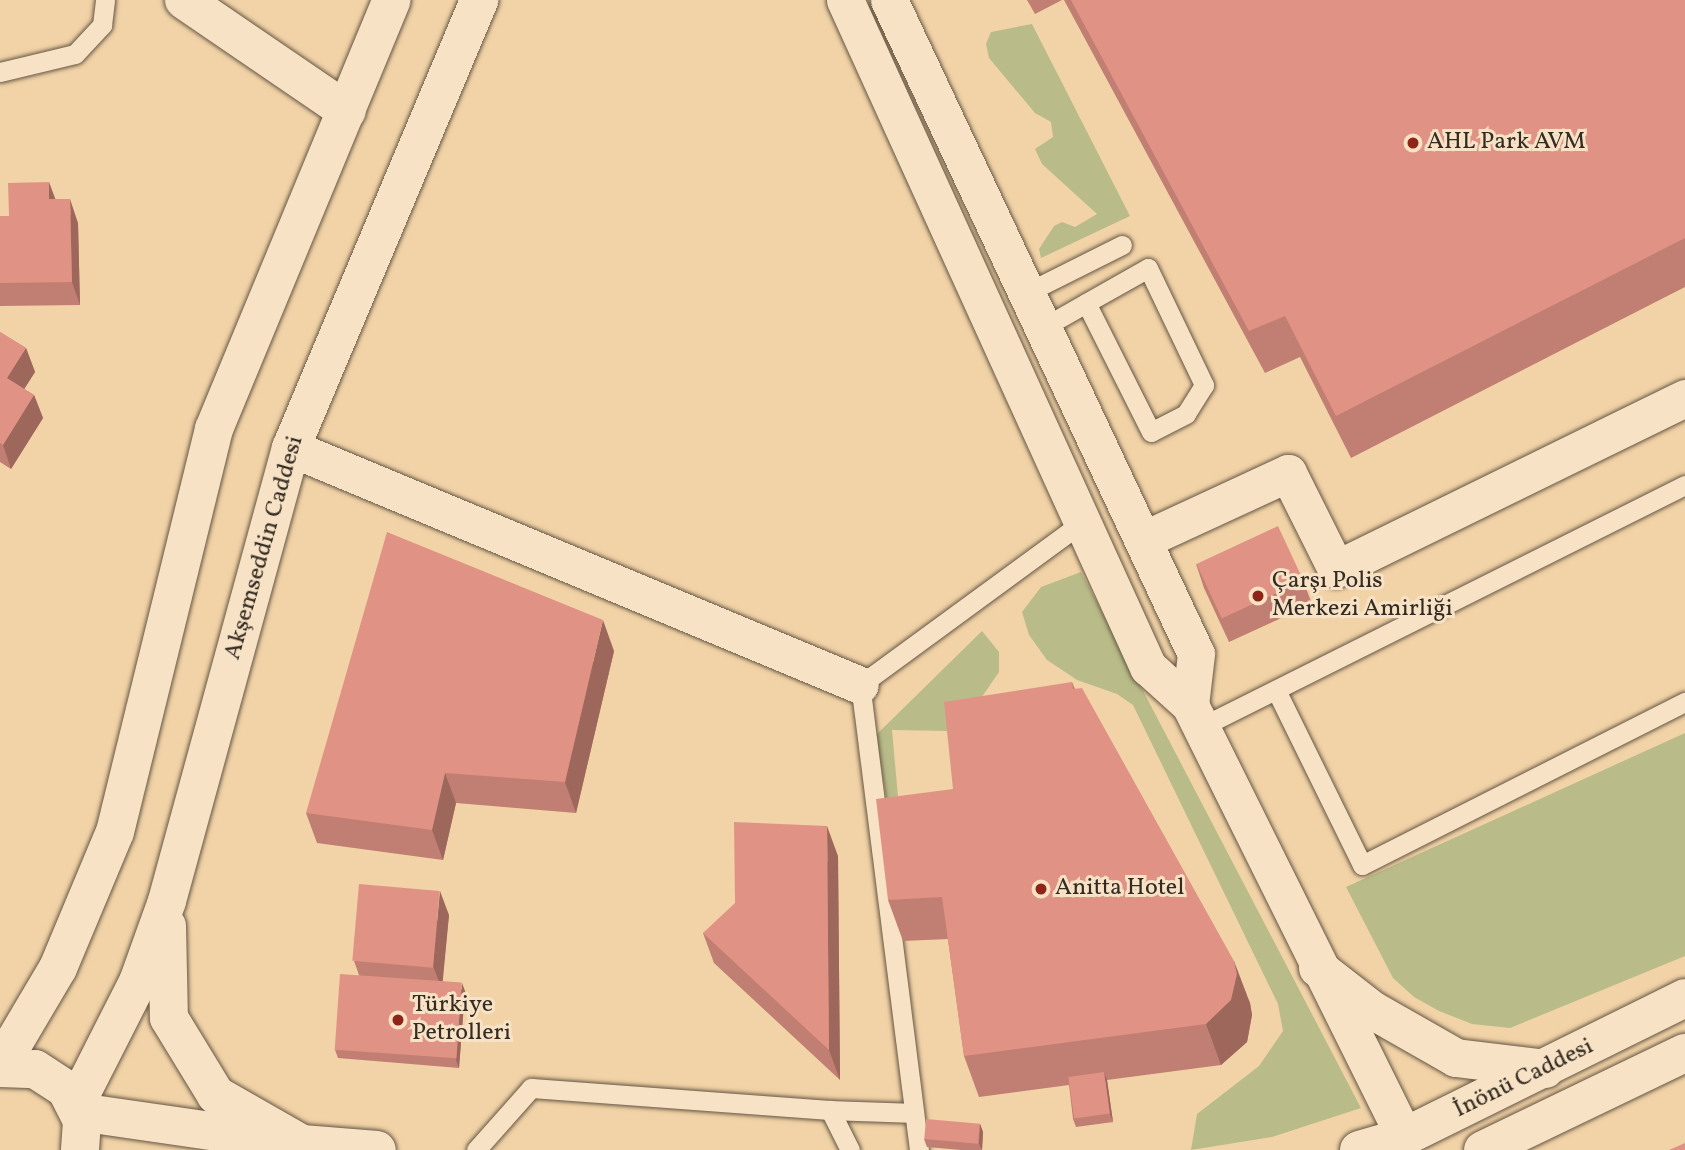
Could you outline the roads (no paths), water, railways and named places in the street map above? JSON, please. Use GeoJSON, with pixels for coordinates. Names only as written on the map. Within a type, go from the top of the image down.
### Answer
{"type":"FeatureCollection","features":[{"type":"Feature","properties":{"kind":"main road"},"geometry":{"type":"LineString","coordinates":[[184,0],[347,111]]}},
{"type":"Feature","properties":{"kind":"main road"},"geometry":{"type":"LineString","coordinates":[[0,1067],[58,968],[115,832],[214,429],[392,0]]}},
{"type":"Feature","properties":{"kind":"main road","name":"Akşemseddin Caddesi"},"geometry":{"type":"LineString","coordinates":[[78,1108],[138,982],[167,901],[291,448],[479,0]]}},
{"type":"Feature","properties":{"kind":"main road"},"geometry":{"type":"LineString","coordinates":[[167,901],[169,1018],[216,1096],[302,1144]]}},
{"type":"Feature","properties":{"kind":"main road"},"geometry":{"type":"LineString","coordinates":[[1318,968],[1372,1010],[1456,1058],[1545,1069]]}},
{"type":"Feature","properties":{"kind":"main road","name":"İnönü Caddesi"},"geometry":{"type":"LineString","coordinates":[[1359,1150],[1404,1137],[1685,998]]}},
{"type":"Feature","properties":{"kind":"main road","name":"İnönü Caddesi"},"geometry":{"type":"LineString","coordinates":[[1483,1150],[1685,1053]]}},
{"type":"Feature","properties":{"kind":"main road"},"geometry":{"type":"LineString","coordinates":[[0,1067],[17,1066],[43,1072],[66,1089],[78,1108],[80,1150]]}},
{"type":"Feature","properties":{"kind":"main road"},"geometry":{"type":"LineString","coordinates":[[78,1108],[302,1144],[377,1150]]}},
{"type":"Feature","properties":{"kind":"street"},"geometry":{"type":"LineString","coordinates":[[845,0],[1148,667],[1195,716],[1404,1137]]}},
{"type":"Feature","properties":{"kind":"street"},"geometry":{"type":"LineString","coordinates":[[889,0],[1196,654],[1195,716]]}},
{"type":"Feature","properties":{"kind":"street"},"geometry":{"type":"LineString","coordinates":[[1143,540],[1288,473],[1336,569],[1685,398]]}},
{"type":"Feature","properties":{"kind":"street"},"geometry":{"type":"LineString","coordinates":[[291,448],[860,685]]}},
{"type":"Feature","properties":{"kind":"lane"},"geometry":{"type":"LineString","coordinates":[[0,72],[75,54],[102,25],[105,0]]}},
{"type":"Feature","properties":{"kind":"lane"},"geometry":{"type":"LineString","coordinates":[[1028,292],[1122,245]]}},
{"type":"Feature","properties":{"kind":"lane"},"geometry":{"type":"LineString","coordinates":[[1044,327],[1086,303],[1148,268],[1204,385],[1186,414],[1152,432],[1086,303]]}},
{"type":"Feature","properties":{"kind":"lane"},"geometry":{"type":"LineString","coordinates":[[1195,716],[1276,690],[1685,485]]}},
{"type":"Feature","properties":{"kind":"lane"},"geometry":{"type":"LineString","coordinates":[[919,1150],[860,685],[1083,522]]}},
{"type":"Feature","properties":{"kind":"lane"},"geometry":{"type":"LineString","coordinates":[[1276,690],[1362,865],[1685,702]]}},
{"type":"Feature","properties":{"kind":"lane"},"geometry":{"type":"LineString","coordinates":[[476,1150],[531,1088],[830,1110],[914,1113]]}},
{"type":"Feature","properties":{"kind":"lane"},"geometry":{"type":"LineString","coordinates":[[830,1110],[850,1150]]}},
{"type":"Feature","properties":{"kind":"place","name":"AHL Park AVM"},"geometry":{"type":"Point","coordinates":[1413,143]}},
{"type":"Feature","properties":{"kind":"place","name":"Çarşı Polis Merkezi Amirliği"},"geometry":{"type":"Point","coordinates":[1258,596]}},
{"type":"Feature","properties":{"kind":"place","name":"Anitta Hotel"},"geometry":{"type":"Point","coordinates":[1041,889]}},
{"type":"Feature","properties":{"kind":"place","name":"Türkiye Petrolleri"},"geometry":{"type":"Point","coordinates":[398,1020]}}]}
